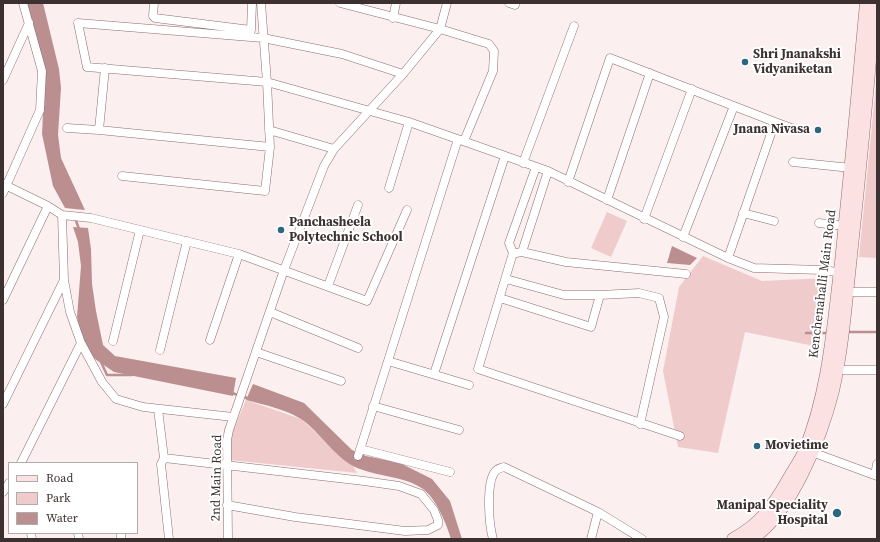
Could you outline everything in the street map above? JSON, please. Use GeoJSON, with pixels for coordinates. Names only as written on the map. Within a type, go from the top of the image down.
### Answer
{"type":"FeatureCollection","features":[{"type":"Feature","properties":{"kind":"main road","name":"Kenchenahalli Main Road"},"geometry":{"type":"LineString","coordinates":[[751,539],[770,523],[783,506],[809,451],[833,391],[847,292],[844,273],[845,226],[866,3]]}},
{"type":"Feature","properties":{"kind":"main road","name":"Kenchenahalli Main Road"},"geometry":{"type":"LineString","coordinates":[[733,539],[753,527],[764,517],[809,451],[824,389],[844,273],[875,41],[876,3]]}},
{"type":"Feature","properties":{"kind":"street"},"geometry":{"type":"LineString","coordinates":[[23,3],[42,71],[40,110],[4,188],[48,206],[65,216],[91,218],[239,254],[367,301],[407,210]]}},
{"type":"Feature","properties":{"kind":"street"},"geometry":{"type":"LineString","coordinates":[[154,3],[153,16],[155,18],[251,30],[252,3]]}},
{"type":"Feature","properties":{"kind":"street"},"geometry":{"type":"LineString","coordinates":[[122,176],[265,190],[270,147],[261,3]]}},
{"type":"Feature","properties":{"kind":"street"},"geometry":{"type":"LineString","coordinates":[[340,3],[440,29],[489,44],[494,51],[493,71],[461,140],[373,406],[359,453],[450,472]]}},
{"type":"Feature","properties":{"kind":"street"},"geometry":{"type":"LineString","coordinates":[[393,18],[396,3]]}},
{"type":"Feature","properties":{"kind":"street"},"geometry":{"type":"LineString","coordinates":[[440,29],[447,3]]}},
{"type":"Feature","properties":{"kind":"street"},"geometry":{"type":"LineString","coordinates":[[3,80],[29,23]]}},
{"type":"Feature","properties":{"kind":"street"},"geometry":{"type":"LineString","coordinates":[[402,74],[342,54],[263,38],[78,23],[87,67],[267,82],[409,122],[548,171],[644,219],[728,258],[754,268],[822,270],[844,273]]}},
{"type":"Feature","properties":{"kind":"street"},"geometry":{"type":"LineString","coordinates":[[522,163],[574,26]]}},
{"type":"Feature","properties":{"kind":"street","name":"2nd Main Road"},"geometry":{"type":"LineString","coordinates":[[228,539],[227,440],[284,270],[324,166],[334,149],[402,74],[440,29]]}},
{"type":"Feature","properties":{"kind":"street"},"geometry":{"type":"LineString","coordinates":[[568,182],[610,58],[794,129]]}},
{"type":"Feature","properties":{"kind":"street"},"geometry":{"type":"LineString","coordinates":[[99,130],[105,68]]}},
{"type":"Feature","properties":{"kind":"street"},"geometry":{"type":"LineString","coordinates":[[607,200],[650,73]]}},
{"type":"Feature","properties":{"kind":"street"},"geometry":{"type":"LineString","coordinates":[[644,219],[692,89]]}},
{"type":"Feature","properties":{"kind":"street"},"geometry":{"type":"LineString","coordinates":[[683,237],[734,106]]}},
{"type":"Feature","properties":{"kind":"street"},"geometry":{"type":"LineString","coordinates":[[389,188],[409,122]]}},
{"type":"Feature","properties":{"kind":"street"},"geometry":{"type":"LineString","coordinates":[[728,258],[775,122]]}},
{"type":"Feature","properties":{"kind":"street"},"geometry":{"type":"LineString","coordinates":[[67,128],[270,147]]}},
{"type":"Feature","properties":{"kind":"street"},"geometry":{"type":"LineString","coordinates":[[269,130],[334,149]]}},
{"type":"Feature","properties":{"kind":"street"},"geometry":{"type":"LineString","coordinates":[[434,374],[505,156]]}},
{"type":"Feature","properties":{"kind":"street"},"geometry":{"type":"LineString","coordinates":[[793,162],[851,168]]}},
{"type":"Feature","properties":{"kind":"street"},"geometry":{"type":"LineString","coordinates":[[536,167],[509,243],[518,252],[566,262],[686,274]]}},
{"type":"Feature","properties":{"kind":"street"},"geometry":{"type":"LineString","coordinates":[[548,171],[518,252],[506,279],[478,369],[640,424],[680,436]]}},
{"type":"Feature","properties":{"kind":"street"},"geometry":{"type":"LineString","coordinates":[[328,286],[358,205]]}},
{"type":"Feature","properties":{"kind":"street"},"geometry":{"type":"LineString","coordinates":[[3,300],[48,206]]}},
{"type":"Feature","properties":{"kind":"street"},"geometry":{"type":"LineString","coordinates":[[743,213],[774,221]]}},
{"type":"Feature","properties":{"kind":"street"},"geometry":{"type":"LineString","coordinates":[[65,216],[64,280],[70,312],[81,342],[102,382],[116,399],[143,407],[234,417]]}},
{"type":"Feature","properties":{"kind":"street"},"geometry":{"type":"LineString","coordinates":[[819,223],[845,226]]}},
{"type":"Feature","properties":{"kind":"street"},"geometry":{"type":"LineString","coordinates":[[113,341],[140,230]]}},
{"type":"Feature","properties":{"kind":"street"},"geometry":{"type":"LineString","coordinates":[[160,350],[188,241]]}},
{"type":"Feature","properties":{"kind":"street"},"geometry":{"type":"LineString","coordinates":[[210,340],[239,254]]}},
{"type":"Feature","properties":{"kind":"street"},"geometry":{"type":"LineString","coordinates":[[506,279],[564,295],[640,293],[659,298],[664,317],[640,424]]}},
{"type":"Feature","properties":{"kind":"street"},"geometry":{"type":"LineString","coordinates":[[3,404],[64,280]]}},
{"type":"Feature","properties":{"kind":"street"},"geometry":{"type":"LineString","coordinates":[[847,292],[877,292]]}},
{"type":"Feature","properties":{"kind":"street"},"geometry":{"type":"LineString","coordinates":[[500,298],[591,327],[600,295]]}},
{"type":"Feature","properties":{"kind":"street"},"geometry":{"type":"LineString","coordinates":[[270,312],[358,348]]}},
{"type":"Feature","properties":{"kind":"street"},"geometry":{"type":"LineString","coordinates":[[21,462],[81,342]]}},
{"type":"Feature","properties":{"kind":"street"},"geometry":{"type":"LineString","coordinates":[[256,352],[341,382]]}},
{"type":"Feature","properties":{"kind":"street"},"geometry":{"type":"LineString","coordinates":[[388,361],[469,385]]}},
{"type":"Feature","properties":{"kind":"street"},"geometry":{"type":"LineString","coordinates":[[836,370],[877,370]]}},
{"type":"Feature","properties":{"kind":"street"},"geometry":{"type":"LineString","coordinates":[[373,406],[459,430]]}},
{"type":"Feature","properties":{"kind":"street"},"geometry":{"type":"LineString","coordinates":[[158,409],[164,458],[162,464],[169,539]]}},
{"type":"Feature","properties":{"kind":"street"},"geometry":{"type":"LineString","coordinates":[[809,451],[876,476],[877,464]]}},
{"type":"Feature","properties":{"kind":"street"},"geometry":{"type":"LineString","coordinates":[[164,458],[398,486],[421,494],[434,510],[438,520],[438,525],[428,530],[405,531],[295,517],[227,505]]}},
{"type":"Feature","properties":{"kind":"street"},"geometry":{"type":"LineString","coordinates":[[493,539],[491,524],[491,484],[493,474],[497,469],[504,467],[510,468],[598,512],[642,539]]}},
{"type":"Feature","properties":{"kind":"street"},"geometry":{"type":"LineString","coordinates":[[591,539],[598,512]]}},
{"type":"Feature","properties":{"kind":"green space"},"geometry":{"type":"Polygon","coordinates":[[[877,85],[877,258],[859,257],[877,85]]]}},
{"type":"Feature","properties":{"kind":"green space"},"geometry":{"type":"Polygon","coordinates":[[[607,212],[627,221],[611,257],[591,248],[607,212]]]}},
{"type":"Feature","properties":{"kind":"green space"},"geometry":{"type":"Polygon","coordinates":[[[703,256],[762,281],[827,278],[819,347],[745,332],[718,453],[678,447],[663,371],[679,287],[703,256]]]}},
{"type":"Feature","properties":{"kind":"green space"},"geometry":{"type":"Polygon","coordinates":[[[246,400],[301,419],[353,466],[357,473],[230,460],[229,440],[246,400]]]}},
{"type":"Feature","properties":{"kind":"water"},"geometry":{"type":"Polygon","coordinates":[[[26,3],[43,3],[59,69],[61,88],[58,135],[61,158],[85,210],[65,208],[53,186],[42,134],[45,75],[26,3]]]}},
{"type":"Feature","properties":{"kind":"water"},"geometry":{"type":"Polygon","coordinates":[[[73,227],[88,228],[91,249],[92,284],[103,345],[115,356],[236,378],[233,396],[114,372],[95,359],[83,342],[77,317],[81,266],[78,242],[73,227]]]}},
{"type":"Feature","properties":{"kind":"water"},"geometry":{"type":"Polygon","coordinates":[[[672,246],[697,258],[690,265],[667,263],[672,246]]]}},
{"type":"Feature","properties":{"kind":"water"},"geometry":{"type":"Polygon","coordinates":[[[253,384],[304,403],[352,450],[366,456],[400,463],[432,479],[450,501],[462,539],[451,539],[437,505],[423,489],[415,484],[398,478],[362,470],[353,466],[339,456],[308,424],[301,419],[282,410],[246,400],[253,384]]]}},
{"type":"Feature","properties":{"kind":"waterway"},"geometry":{"type":"LineString","coordinates":[[75,218],[79,229]]}},
{"type":"Feature","properties":{"kind":"waterway"},"geometry":{"type":"LineString","coordinates":[[846,332],[877,332]]}},
{"type":"Feature","properties":{"kind":"waterway"},"geometry":{"type":"LineString","coordinates":[[806,333],[829,333]]}},
{"type":"Feature","properties":{"kind":"waterway"},"geometry":{"type":"LineString","coordinates":[[101,362],[107,375],[132,375]]}},
{"type":"Feature","properties":{"kind":"waterway"},"geometry":{"type":"LineString","coordinates":[[232,393],[250,399]]}},
{"type":"Feature","properties":{"kind":"place","name":"Shri Jnanakshi Vidyaniketan"},"geometry":{"type":"Point","coordinates":[745,62]}},
{"type":"Feature","properties":{"kind":"place","name":"Jnana Nivasa"},"geometry":{"type":"Point","coordinates":[818,130]}},
{"type":"Feature","properties":{"kind":"place","name":"Panchasheela Polytechnic School"},"geometry":{"type":"Point","coordinates":[281,230]}},
{"type":"Feature","properties":{"kind":"place","name":"Movietime"},"geometry":{"type":"Point","coordinates":[757,446]}},
{"type":"Feature","properties":{"kind":"place","name":"Manipal Speciality Hospital"},"geometry":{"type":"Point","coordinates":[837,513]}}]}
